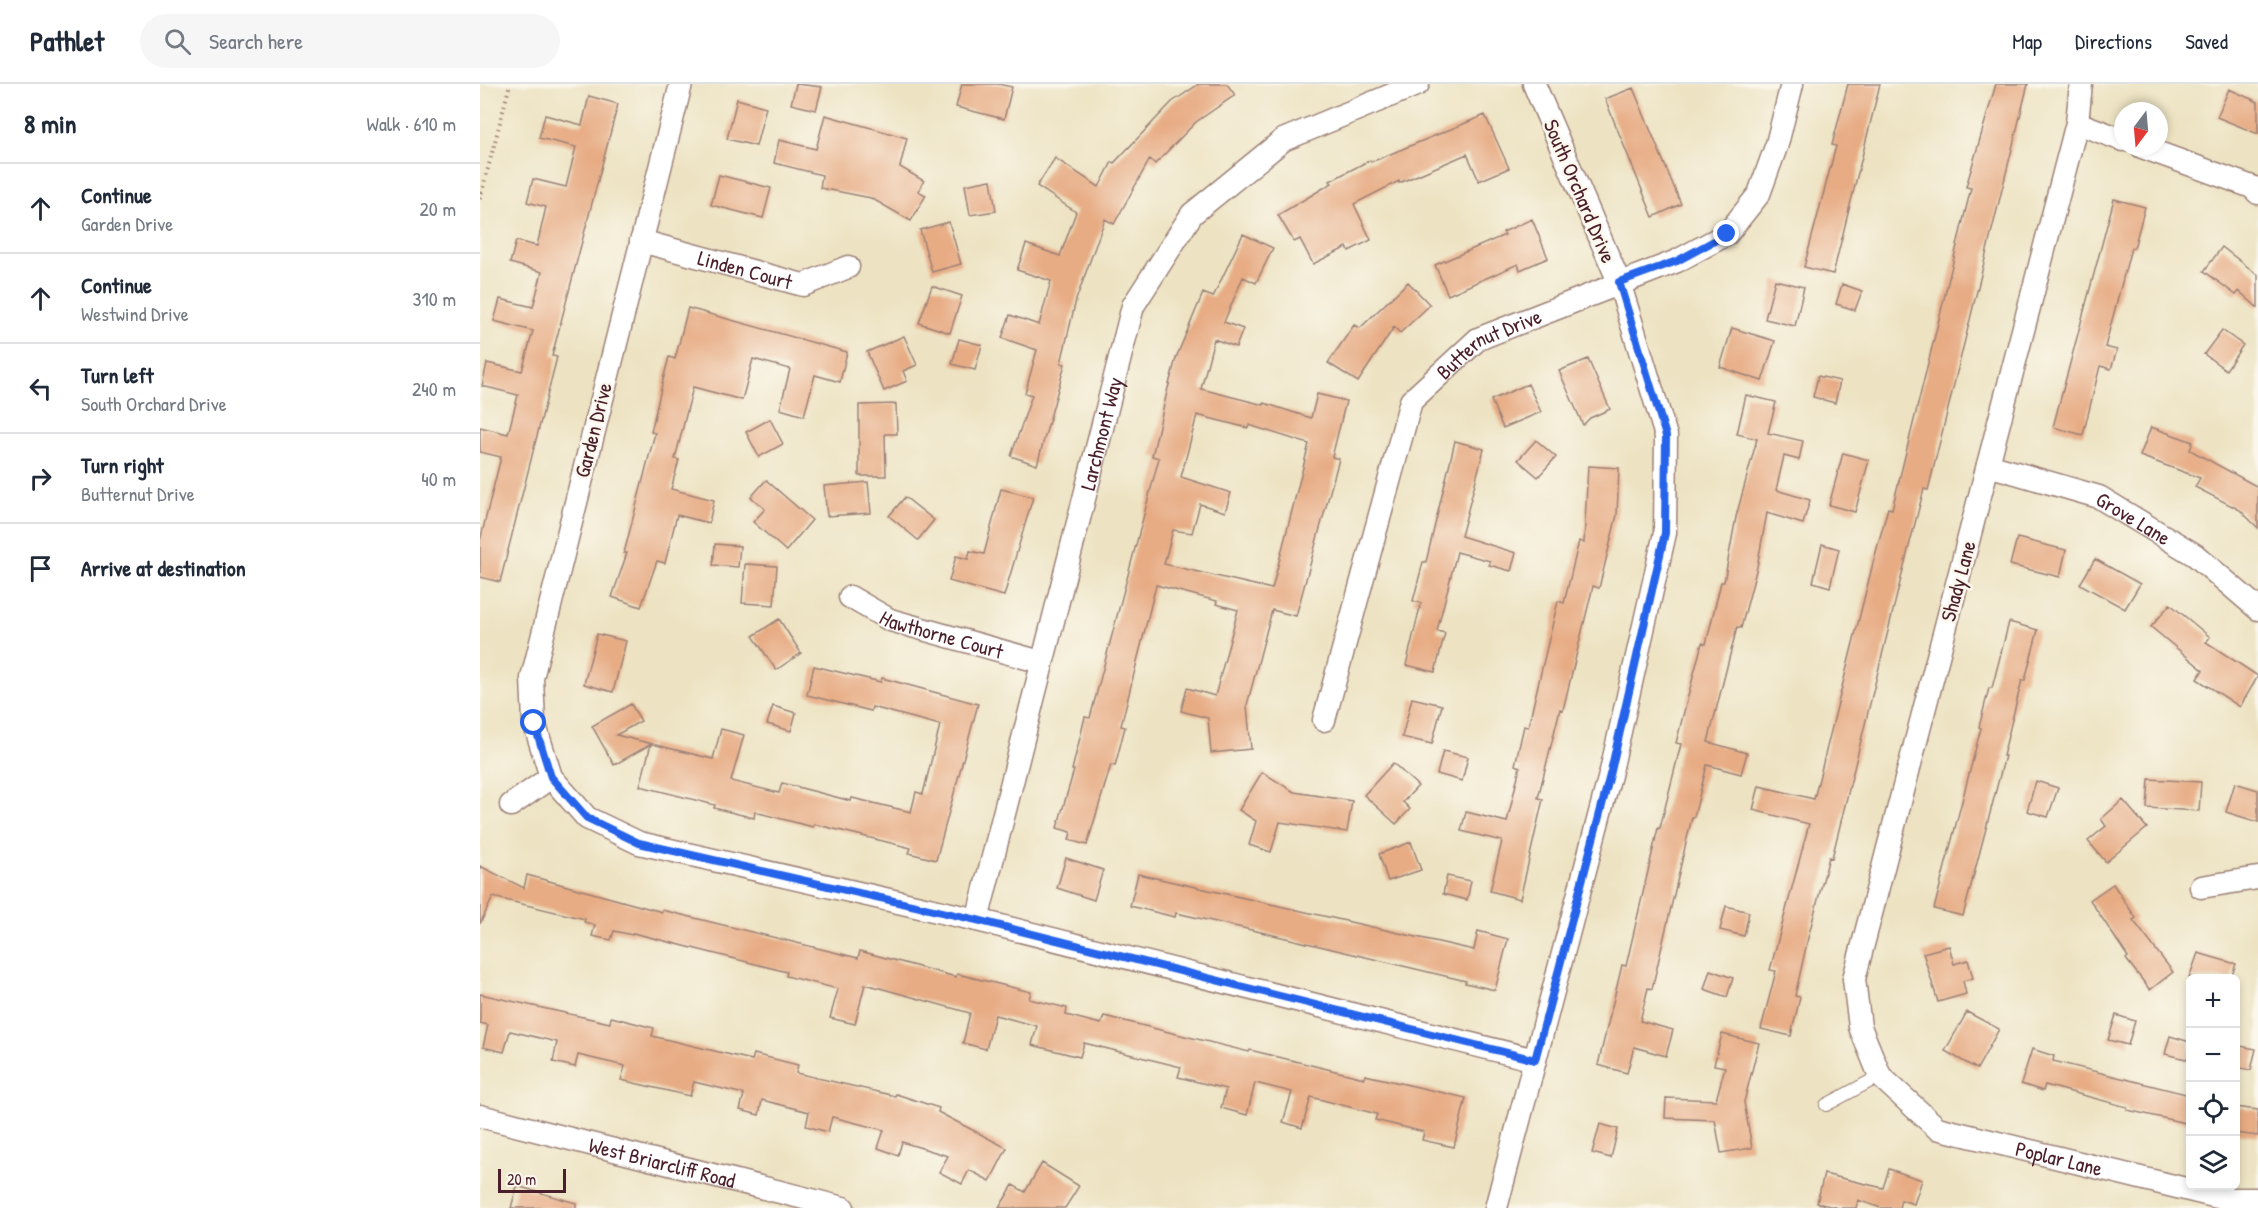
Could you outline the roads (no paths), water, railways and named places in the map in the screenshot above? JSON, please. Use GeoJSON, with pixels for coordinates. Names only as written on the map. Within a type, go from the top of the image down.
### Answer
{"type":"FeatureCollection","features":[{"type":"Feature","properties":{"kind":"street","name":"Garden Drive"},"geometry":{"type":"LineString","coordinates":[[551,777],[534,723],[532,678],[681,84]]}},
{"type":"Feature","properties":{"kind":"street","name":"Larchmont Way"},"geometry":{"type":"LineString","coordinates":[[977,920],[1133,306],[1192,214],[1283,140],[1418,84]]}},
{"type":"Feature","properties":{"kind":"street","name":"South Orchard Drive"},"geometry":{"type":"LineString","coordinates":[[1496,1208],[1611,771],[1665,533],[1666,436],[1619,282],[1534,84]]}},
{"type":"Feature","properties":{"kind":"street","name":"Butternut Drive"},"geometry":{"type":"LineString","coordinates":[[1324,720],[1411,401],[1478,339],[1677,261],[1727,234],[1759,194],[1777,144],[1792,84]]}},
{"type":"Feature","properties":{"kind":"street","name":"Shady Lane"},"geometry":{"type":"LineString","coordinates":[[1880,1076],[1860,1027],[1854,979],[2077,123],[2081,84]]}},
{"type":"Feature","properties":{"kind":"street"},"geometry":{"type":"LineString","coordinates":[[2077,123],[2114,137]]}},
{"type":"Feature","properties":{"kind":"street"},"geometry":{"type":"LineString","coordinates":[[2167,156],[2252,187],[2258,193]]}},
{"type":"Feature","properties":{"kind":"street","name":"Linden Court"},"geometry":{"type":"LineString","coordinates":[[641,241],[803,285],[848,267]]}},
{"type":"Feature","properties":{"kind":"street","name":"Grove Lane"},"geometry":{"type":"LineString","coordinates":[[1988,465],[2099,497],[2195,555],[2258,609]]}},
{"type":"Feature","properties":{"kind":"street","name":"Hawthorne Court"},"geometry":{"type":"LineString","coordinates":[[850,597],[890,620],[1041,662]]}},
{"type":"Feature","properties":{"kind":"street"},"geometry":{"type":"LineString","coordinates":[[511,805],[551,777],[587,818],[639,843],[977,920],[1535,1060]]}},
{"type":"Feature","properties":{"kind":"street"},"geometry":{"type":"LineString","coordinates":[[2201,887],[2258,878]]}},
{"type":"Feature","properties":{"kind":"street","name":"Poplar Lane"},"geometry":{"type":"LineString","coordinates":[[1880,1076],[1937,1128],[2226,1199],[2258,1199]]}},
{"type":"Feature","properties":{"kind":"street","name":"West Briarcliff Road"},"geometry":{"type":"LineString","coordinates":[[480,1116],[763,1198],[843,1208]]}},
{"type":"Feature","properties":{"kind":"lane"},"geometry":{"type":"LineString","coordinates":[[1826,1105],[1880,1076]]}}]}
